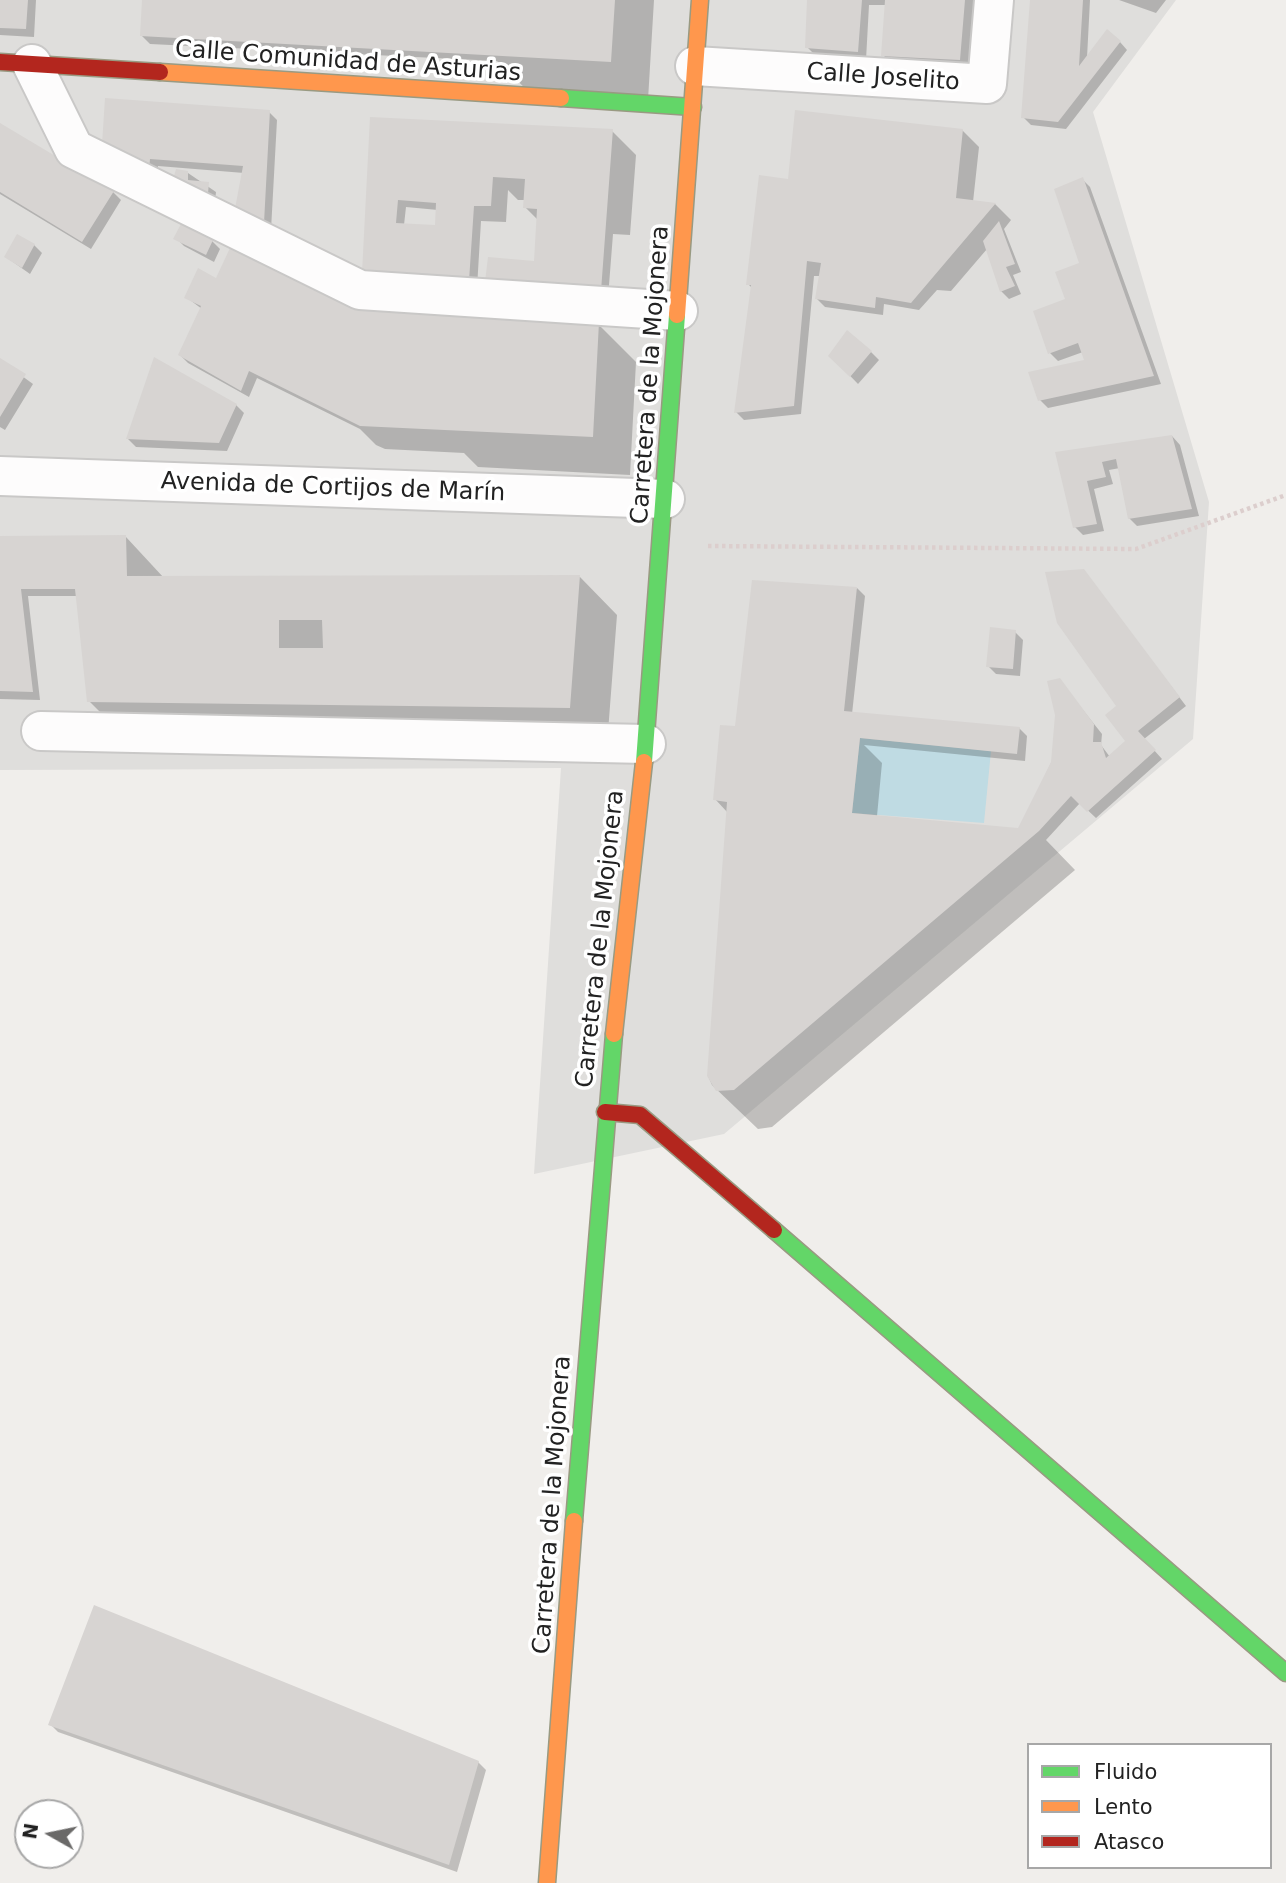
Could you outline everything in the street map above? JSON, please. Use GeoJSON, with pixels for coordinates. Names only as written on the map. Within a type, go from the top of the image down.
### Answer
{"type":"FeatureCollection","features":[{"type":"Feature","properties":{"kind":"street","name":"Carretera de la Mojonera"},"geometry":{"type":"LineString","coordinates":[[547,1883],[605,1112],[646,744],[666,499],[699,0]]}},
{"type":"Feature","properties":{"kind":"street","name":"Calle Joselito"},"geometry":{"type":"LineString","coordinates":[[695,66],[988,84],[994,0]]}},
{"type":"Feature","properties":{"kind":"street","name":"Calle Comunidad de Asturias"},"geometry":{"type":"LineString","coordinates":[[16,63],[693,107]]}},
{"type":"Feature","properties":{"kind":"street"},"geometry":{"type":"LineString","coordinates":[[16,63],[74,149],[360,290],[678,311]]}},
{"type":"Feature","properties":{"kind":"street","name":"Avenida de Cortijos de Marín"},"geometry":{"type":"LineString","coordinates":[[0,476],[666,499]]}},
{"type":"Feature","properties":{"kind":"street"},"geometry":{"type":"LineString","coordinates":[[41,731],[646,744]]}},
{"type":"Feature","properties":{"kind":"street"},"geometry":{"type":"LineString","coordinates":[[605,1112],[640,1115],[1286,1673]]}},
{"type":"Feature","properties":{"kind":"path"},"geometry":{"type":"LineString","coordinates":[[662,546],[1136,550],[1286,495]]}},
{"type":"Feature","properties":{"kind":"shaded area"},"geometry":{"type":"Polygon","coordinates":[[[0,0],[1176,0],[1093,112],[1209,502],[1193,739],[724,1134],[534,1174],[561,768],[0,770],[0,0]]]}},
{"type":"Feature","properties":{"kind":"water"},"geometry":{"type":"Polygon","coordinates":[[[860,738],[991,751],[984,823],[852,813],[860,738]]]}},
{"type":"Feature","properties":{"kind":"building"},"geometry":{"type":"Polygon","coordinates":[[[0,0],[28,0],[26,29],[0,28],[0,0]]]}},
{"type":"Feature","properties":{"kind":"building"},"geometry":{"type":"Polygon","coordinates":[[[142,0],[615,0],[611,62],[140,36],[142,0]]]}},
{"type":"Feature","properties":{"kind":"building"},"geometry":{"type":"Polygon","coordinates":[[[807,0],[862,0],[858,52],[805,48],[807,0]]]}},
{"type":"Feature","properties":{"kind":"building"},"geometry":{"type":"Polygon","coordinates":[[[885,0],[965,0],[960,60],[881,56],[885,0]]]}},
{"type":"Feature","properties":{"kind":"building"},"geometry":{"type":"Polygon","coordinates":[[[1030,0],[1083,0],[1079,66],[1107,29],[1121,41],[1058,122],[1021,118],[1030,0]]]}},
{"type":"Feature","properties":{"kind":"building"},"geometry":{"type":"Polygon","coordinates":[[[105,98],[270,110],[264,223],[234,214],[243,166],[150,159],[148,180],[101,160],[105,98]]]}},
{"type":"Feature","properties":{"kind":"building"},"geometry":{"type":"Polygon","coordinates":[[[795,110],[963,129],[956,198],[996,203],[911,303],[876,297],[875,308],[815,299],[821,263],[807,261],[794,406],[734,413],[751,285],[746,285],[759,175],[788,179],[795,110]]]}},
{"type":"Feature","properties":{"kind":"building"},"geometry":{"type":"Polygon","coordinates":[[[370,117],[613,129],[601,291],[485,282],[488,257],[534,261],[537,209],[523,208],[525,179],[493,177],[491,206],[474,206],[469,281],[362,273],[370,117]],[[398,200],[396,223],[435,225],[436,203],[398,200]]]}},
{"type":"Feature","properties":{"kind":"building"},"geometry":{"type":"Polygon","coordinates":[[[0,123],[114,191],[82,242],[0,192],[0,123]]]}},
{"type":"Feature","properties":{"kind":"building"},"geometry":{"type":"Polygon","coordinates":[[[176,169],[188,171],[188,180],[209,182],[207,205],[170,190],[176,169]]]}},
{"type":"Feature","properties":{"kind":"building"},"geometry":{"type":"Polygon","coordinates":[[[1083,177],[1154,376],[1038,401],[1028,372],[1084,360],[1078,343],[1048,354],[1033,311],[1065,299],[1055,272],[1079,263],[1054,189],[1083,177]]]}},
{"type":"Feature","properties":{"kind":"building"},"geometry":{"type":"Polygon","coordinates":[[[999,221],[1015,264],[1006,267],[1015,286],[1000,292],[983,241],[999,221]]]}},
{"type":"Feature","properties":{"kind":"building"},"geometry":{"type":"Polygon","coordinates":[[[181,224],[213,240],[206,255],[173,239],[181,224]]]}},
{"type":"Feature","properties":{"kind":"building"},"geometry":{"type":"Polygon","coordinates":[[[17,234],[35,244],[22,268],[4,257],[17,234]]]}},
{"type":"Feature","properties":{"kind":"building"},"geometry":{"type":"Polygon","coordinates":[[[230,248],[355,310],[599,322],[593,437],[360,426],[249,371],[241,391],[178,355],[201,306],[184,298],[198,268],[216,278],[230,248]]]}},
{"type":"Feature","properties":{"kind":"building"},"geometry":{"type":"Polygon","coordinates":[[[847,330],[872,351],[850,377],[828,356],[847,330]]]}},
{"type":"Feature","properties":{"kind":"building"},"geometry":{"type":"Polygon","coordinates":[[[154,357],[237,404],[219,443],[126,439],[154,357]]]}},
{"type":"Feature","properties":{"kind":"building"},"geometry":{"type":"Polygon","coordinates":[[[0,358],[26,374],[0,417],[0,358]]]}},
{"type":"Feature","properties":{"kind":"building"},"geometry":{"type":"Polygon","coordinates":[[[1172,435],[1192,509],[1128,519],[1116,459],[1102,462],[1106,477],[1087,481],[1097,524],[1073,528],[1055,452],[1172,435]]]}},
{"type":"Feature","properties":{"kind":"building"},"geometry":{"type":"Polygon","coordinates":[[[126,535],[127,576],[580,575],[570,708],[87,702],[75,589],[21,589],[33,692],[0,691],[0,536],[126,535]],[[279,620],[279,648],[323,648],[322,620],[279,620]]]}},
{"type":"Feature","properties":{"kind":"building"},"geometry":{"type":"Polygon","coordinates":[[[1084,569],[1180,697],[1138,731],[1156,750],[1087,812],[1071,796],[1039,831],[734,1090],[716,1091],[707,1076],[727,802],[713,800],[720,725],[735,726],[752,580],[857,587],[844,711],[1020,727],[1017,754],[860,738],[852,813],[1018,828],[1051,762],[1055,715],[1047,681],[1060,678],[1094,724],[1093,742],[1101,742],[1106,758],[1125,741],[1105,715],[1116,706],[1057,623],[1045,572],[1084,569]]]}},
{"type":"Feature","properties":{"kind":"building"},"geometry":{"type":"Polygon","coordinates":[[[990,627],[1016,630],[1013,669],[986,667],[990,627]]]}},
{"type":"Feature","properties":{"kind":"building"},"geometry":{"type":"Polygon","coordinates":[[[94,1605],[479,1761],[449,1865],[48,1725],[94,1605]]]}},
{"type":"Feature","properties":{"kind":"traffic: fast"},"geometry":{"type":"LineString","coordinates":[[561,98],[693,107]]}},
{"type":"Feature","properties":{"kind":"traffic: fast"},"geometry":{"type":"LineString","coordinates":[[644,762],[677,315]]}},
{"type":"Feature","properties":{"kind":"traffic: fast"},"geometry":{"type":"LineString","coordinates":[[574,1521],[614,1034]]}},
{"type":"Feature","properties":{"kind":"traffic: fast"},"geometry":{"type":"LineString","coordinates":[[774,1230],[1286,1673]]}},
{"type":"Feature","properties":{"kind":"traffic: slow"},"geometry":{"type":"LineString","coordinates":[[677,315],[700,0]]}},
{"type":"Feature","properties":{"kind":"traffic: slow"},"geometry":{"type":"LineString","coordinates":[[160,72],[561,98]]}},
{"type":"Feature","properties":{"kind":"traffic: slow"},"geometry":{"type":"LineString","coordinates":[[614,1034],[644,762]]}},
{"type":"Feature","properties":{"kind":"traffic: slow"},"geometry":{"type":"LineString","coordinates":[[547,1883],[574,1521]]}},
{"type":"Feature","properties":{"kind":"traffic: jam"},"geometry":{"type":"LineString","coordinates":[[0,62],[160,72]]}},
{"type":"Feature","properties":{"kind":"traffic: jam"},"geometry":{"type":"LineString","coordinates":[[605,1112],[640,1115],[774,1230]]}}]}
